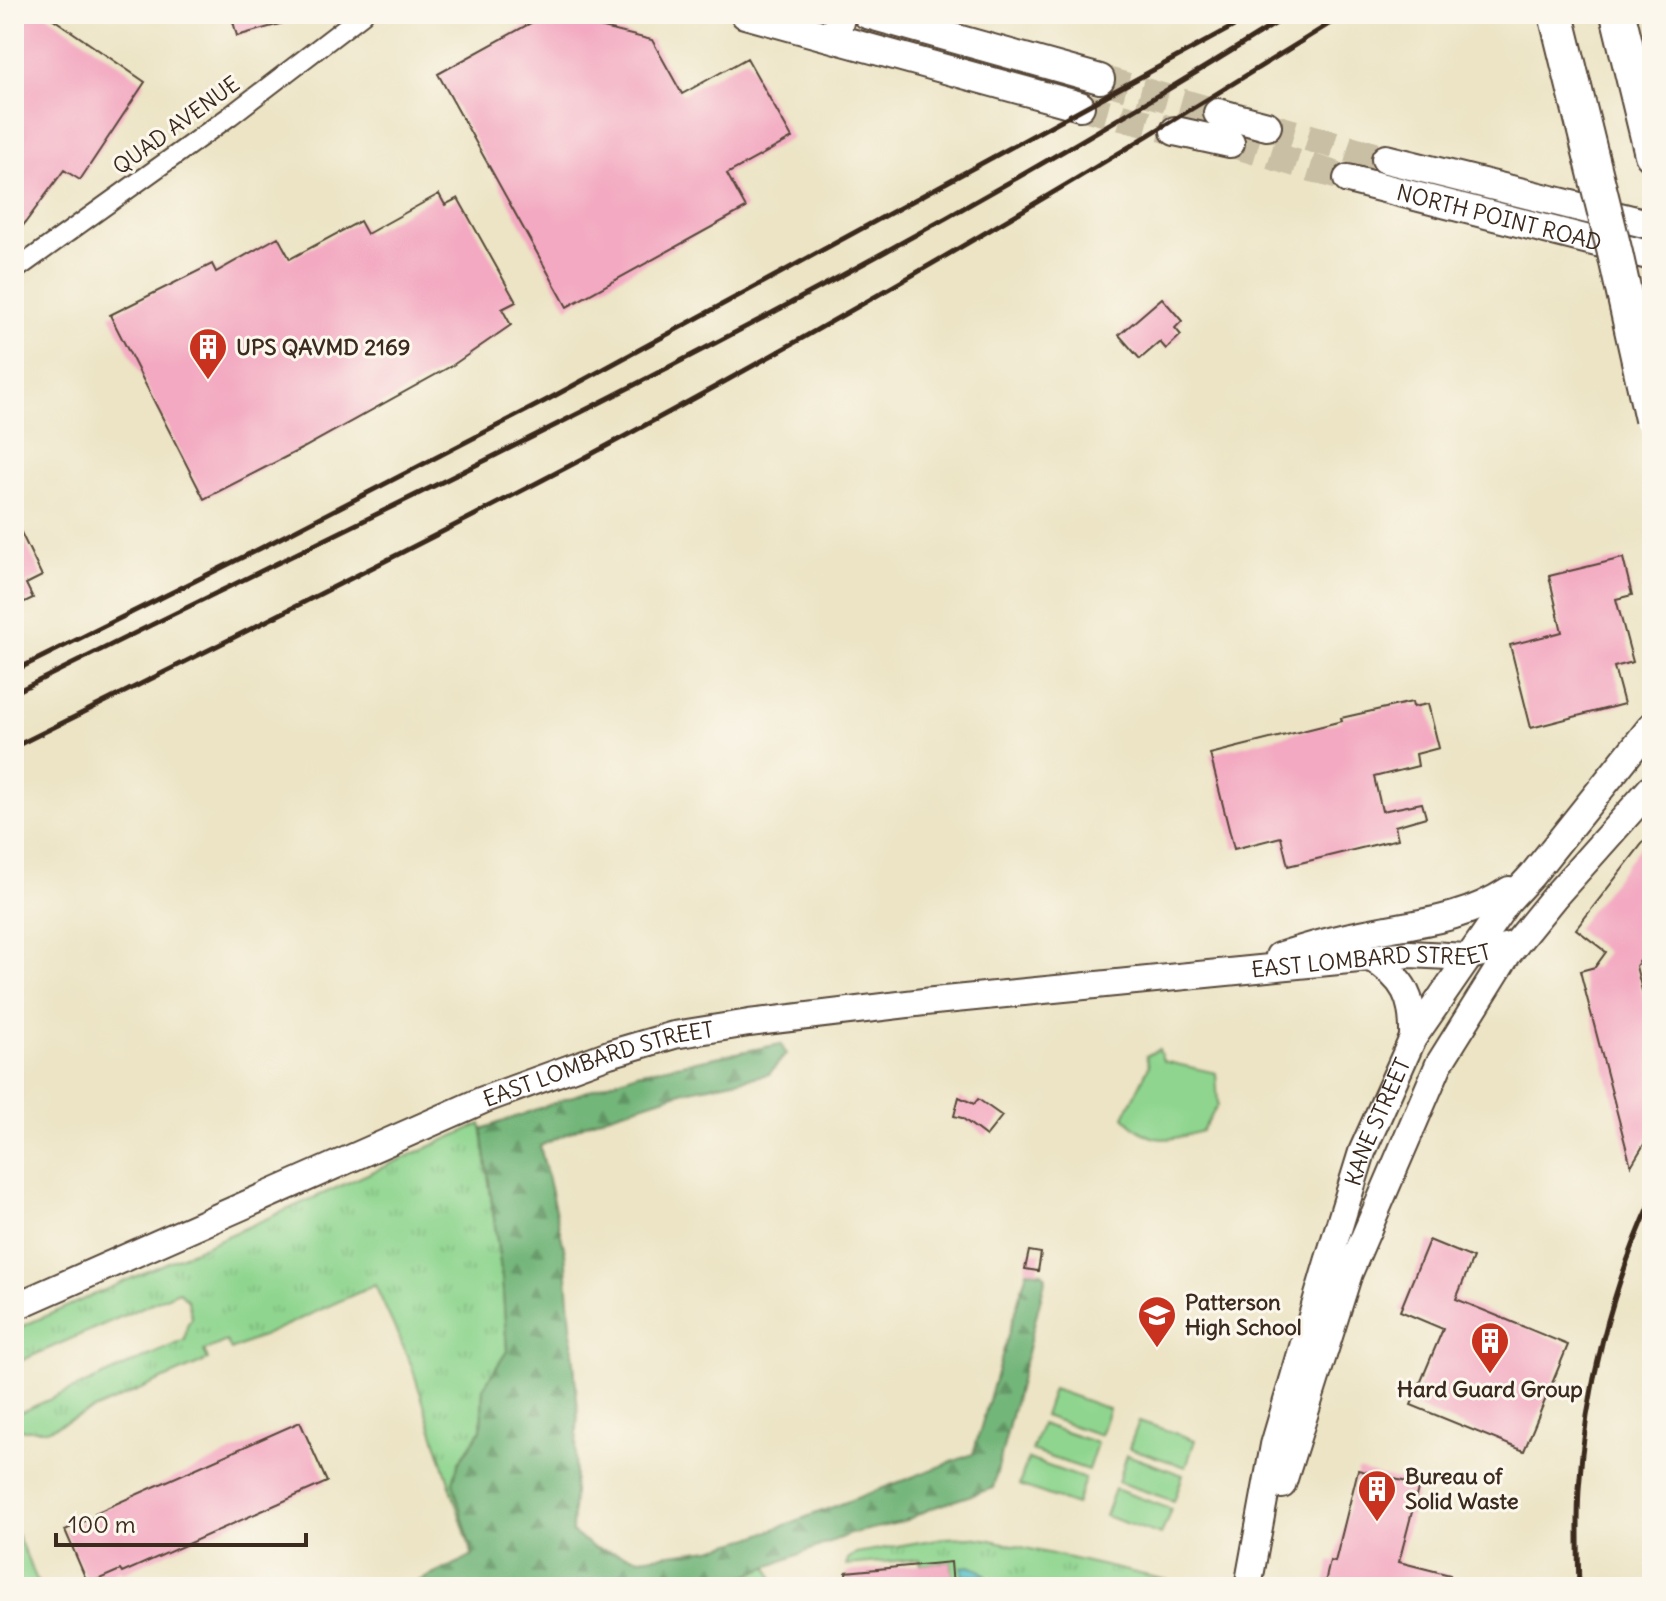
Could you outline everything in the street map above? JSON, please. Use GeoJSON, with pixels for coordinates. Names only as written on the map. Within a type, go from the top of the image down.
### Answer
{"type":"FeatureCollection","features":[{"type":"Feature","properties":{"kind":"highway"},"geometry":{"type":"LineString","coordinates":[[1556,14],[1652,419]]}},
{"type":"Feature","properties":{"kind":"highway"},"geometry":{"type":"LineString","coordinates":[[1616,14],[1652,154]]}},
{"type":"Feature","properties":{"kind":"main road"},"geometry":{"type":"LineString","coordinates":[[745,14],[838,26],[1080,106]]}},
{"type":"Feature","properties":{"kind":"main road"},"geometry":{"type":"LineString","coordinates":[[867,14],[1100,79]]}},
{"type":"Feature","properties":{"kind":"main road"},"geometry":{"type":"LineString","coordinates":[[1218,113],[1267,126]]}},
{"type":"Feature","properties":{"kind":"main road"},"geometry":{"type":"LineString","coordinates":[[1175,131],[1230,143]]}},
{"type":"Feature","properties":{"kind":"main road","name":"NORTH POINT ROAD"},"geometry":{"type":"LineString","coordinates":[[1386,159],[1652,225]]}},
{"type":"Feature","properties":{"kind":"main road","name":"NORTH POINT ROAD"},"geometry":{"type":"LineString","coordinates":[[1348,179],[1652,256]]}},
{"type":"Feature","properties":{"kind":"main road","name":"KANE STREET"},"geometry":{"type":"LineString","coordinates":[[1250,1587],[1274,1445],[1328,1262],[1362,1152],[1413,1038],[1507,902],[1652,725]]}},
{"type":"Feature","properties":{"kind":"main road","name":"KANE STREET"},"geometry":{"type":"LineString","coordinates":[[1250,1587],[1349,1273],[1439,1064],[1516,944],[1652,787]]}},
{"type":"Feature","properties":{"kind":"main road"},"geometry":{"type":"LineString","coordinates":[[1403,927],[1485,906],[1532,875]]}},
{"type":"Feature","properties":{"kind":"main road"},"geometry":{"type":"LineString","coordinates":[[1403,927],[1443,929],[1455,938],[1482,993]]}},
{"type":"Feature","properties":{"kind":"main road","name":"EAST LOMBARD STREET"},"geometry":{"type":"LineString","coordinates":[[1224,973],[1300,949],[1403,927]]}},
{"type":"Feature","properties":{"kind":"main road","name":"EAST LOMBARD STREET"},"geometry":{"type":"LineString","coordinates":[[14,1307],[483,1100],[609,1054],[674,1035],[895,1005],[1371,958],[1419,954],[1467,957],[1516,944]]}},
{"type":"Feature","properties":{"kind":"main road"},"geometry":{"type":"LineString","coordinates":[[1371,958],[1393,972],[1402,986],[1411,1005],[1413,1038]]}},
{"type":"Feature","properties":{"kind":"street","name":"QUAD AVENUE"},"geometry":{"type":"LineString","coordinates":[[14,271],[230,116],[363,14]]}},
{"type":"Feature","properties":{"kind":"green space"},"geometry":{"type":"Polygon","coordinates":[[[781,1044],[786,1054],[769,1074],[685,1091],[598,1119],[540,1146],[565,1252],[578,1411],[572,1532],[594,1548],[639,1558],[711,1549],[751,1538],[973,1454],[1027,1271],[1042,1272],[1046,1277],[993,1488],[932,1508],[902,1522],[850,1534],[717,1587],[406,1587],[473,1556],[453,1482],[459,1462],[481,1430],[483,1388],[507,1351],[502,1278],[482,1129],[637,1073],[781,1044]]]}},
{"type":"Feature","properties":{"kind":"green space"},"geometry":{"type":"Polygon","coordinates":[[[1159,1049],[1163,1061],[1216,1073],[1218,1105],[1202,1131],[1160,1139],[1143,1133],[1124,1117],[1149,1066],[1146,1056],[1159,1049]]]}},
{"type":"Feature","properties":{"kind":"green space"},"geometry":{"type":"Polygon","coordinates":[[[481,1124],[502,1278],[507,1351],[483,1388],[481,1430],[459,1462],[473,1557],[411,1364],[375,1285],[231,1350],[226,1341],[204,1351],[208,1360],[47,1430],[23,1430],[16,1424],[14,1415],[185,1340],[187,1325],[192,1318],[188,1301],[179,1291],[14,1364],[14,1330],[481,1124]]]}},
{"type":"Feature","properties":{"kind":"green space"},"geometry":{"type":"Polygon","coordinates":[[[1053,1389],[1109,1409],[1100,1435],[1044,1416],[1053,1389]]]}},
{"type":"Feature","properties":{"kind":"green space"},"geometry":{"type":"Polygon","coordinates":[[[1139,1421],[1195,1440],[1186,1467],[1129,1448],[1139,1421]]]}},
{"type":"Feature","properties":{"kind":"green space"},"geometry":{"type":"Polygon","coordinates":[[[1041,1424],[1097,1443],[1088,1470],[1032,1451],[1041,1424]]]}},
{"type":"Feature","properties":{"kind":"green space"},"geometry":{"type":"Polygon","coordinates":[[[1127,1455],[1183,1475],[1174,1501],[1118,1482],[1127,1455]]]}},
{"type":"Feature","properties":{"kind":"green space"},"geometry":{"type":"Polygon","coordinates":[[[1028,1459],[1085,1479],[1076,1505],[1019,1485],[1028,1459]]]}},
{"type":"Feature","properties":{"kind":"green space"},"geometry":{"type":"Polygon","coordinates":[[[1115,1489],[1171,1509],[1161,1535],[1105,1516],[1115,1489]]]}},
{"type":"Feature","properties":{"kind":"green space"},"geometry":{"type":"Polygon","coordinates":[[[14,1528],[40,1587],[20,1587],[14,1578],[14,1528]]]}},
{"type":"Feature","properties":{"kind":"green space"},"geometry":{"type":"Polygon","coordinates":[[[971,1537],[1184,1584],[1183,1587],[953,1587],[951,1562],[921,1565],[920,1559],[846,1565],[856,1553],[943,1538],[971,1537]]]}},
{"type":"Feature","properties":{"kind":"green space"},"geometry":{"type":"Polygon","coordinates":[[[768,1566],[776,1587],[717,1587],[768,1566]]]}},
{"type":"Feature","properties":{"kind":"water"},"geometry":{"type":"Polygon","coordinates":[[[969,1566],[984,1573],[989,1587],[964,1587],[962,1567],[969,1566]]]}},
{"type":"Feature","properties":{"kind":"building"},"geometry":{"type":"Polygon","coordinates":[[[14,14],[46,14],[145,82],[80,180],[64,170],[14,238],[14,14]]]}},
{"type":"Feature","properties":{"kind":"building"},"geometry":{"type":"Polygon","coordinates":[[[231,14],[300,14],[301,18],[237,36],[231,14]]]}},
{"type":"Feature","properties":{"kind":"building"},"geometry":{"type":"Polygon","coordinates":[[[547,14],[652,40],[682,94],[747,58],[792,138],[727,174],[746,208],[567,307],[438,74],[547,14]]]}},
{"type":"Feature","properties":{"kind":"building"},"geometry":{"type":"Polygon","coordinates":[[[439,194],[445,205],[458,198],[516,302],[502,309],[511,325],[453,365],[204,499],[110,315],[212,264],[216,272],[278,237],[290,259],[360,221],[367,234],[439,194]]]}},
{"type":"Feature","properties":{"kind":"building"},"geometry":{"type":"Polygon","coordinates":[[[1162,298],[1182,321],[1175,328],[1181,335],[1166,349],[1160,342],[1140,359],[1119,335],[1162,298]]]}},
{"type":"Feature","properties":{"kind":"building"},"geometry":{"type":"Polygon","coordinates":[[[14,518],[42,576],[26,584],[33,598],[14,607],[14,518]]]}},
{"type":"Feature","properties":{"kind":"building"},"geometry":{"type":"Polygon","coordinates":[[[1623,558],[1632,595],[1616,599],[1633,662],[1614,667],[1624,704],[1531,728],[1510,645],[1562,632],[1549,576],[1623,558]]]}},
{"type":"Feature","properties":{"kind":"building"},"geometry":{"type":"Polygon","coordinates":[[[1412,702],[1413,707],[1428,704],[1439,748],[1416,754],[1418,766],[1374,777],[1382,811],[1422,803],[1426,817],[1395,826],[1398,839],[1288,866],[1281,837],[1234,849],[1210,754],[1412,702]]]}},
{"type":"Feature","properties":{"kind":"building"},"geometry":{"type":"Polygon","coordinates":[[[1652,831],[1652,945],[1636,966],[1652,1031],[1652,1131],[1631,1166],[1580,971],[1595,967],[1606,952],[1576,929],[1652,831]]]}},
{"type":"Feature","properties":{"kind":"building"},"geometry":{"type":"Polygon","coordinates":[[[959,1097],[974,1104],[978,1099],[1002,1116],[986,1136],[962,1118],[954,1116],[959,1097]]]}},
{"type":"Feature","properties":{"kind":"building","name":"Hard Guard Group"},"geometry":{"type":"Polygon","coordinates":[[[1429,1240],[1473,1258],[1456,1299],[1568,1345],[1524,1451],[1411,1405],[1443,1329],[1400,1311],[1429,1240]]]}},
{"type":"Feature","properties":{"kind":"building"},"geometry":{"type":"Polygon","coordinates":[[[1029,1251],[1041,1253],[1038,1271],[1025,1269],[1029,1251]]]}},
{"type":"Feature","properties":{"kind":"building"},"geometry":{"type":"Polygon","coordinates":[[[300,1422],[327,1482],[122,1573],[120,1570],[88,1584],[65,1530],[96,1516],[95,1513],[300,1422]]]}},
{"type":"Feature","properties":{"kind":"building","name":"Bureau of Solid Waste"},"geometry":{"type":"Polygon","coordinates":[[[1358,1470],[1419,1485],[1399,1562],[1450,1575],[1446,1587],[1324,1587],[1330,1561],[1335,1562],[1358,1470]]]}},
{"type":"Feature","properties":{"kind":"building"},"geometry":{"type":"Polygon","coordinates":[[[951,1562],[953,1587],[847,1587],[846,1572],[951,1562]]]}},
{"type":"Feature","properties":{"kind":"tunnel"},"geometry":{"type":"LineString","coordinates":[[1100,79],[1218,113]]}},
{"type":"Feature","properties":{"kind":"tunnel"},"geometry":{"type":"LineString","coordinates":[[1080,106],[1175,131]]}},
{"type":"Feature","properties":{"kind":"tunnel"},"geometry":{"type":"LineString","coordinates":[[1267,126],[1386,159]]}},
{"type":"Feature","properties":{"kind":"tunnel"},"geometry":{"type":"LineString","coordinates":[[1230,143],[1348,179]]}},
{"type":"Feature","properties":{"kind":"railway"},"geometry":{"type":"LineString","coordinates":[[14,671],[545,401],[1256,14]]}},
{"type":"Feature","properties":{"kind":"railway"},"geometry":{"type":"LineString","coordinates":[[14,693],[542,432],[790,303],[1079,142],[1291,14]]}},
{"type":"Feature","properties":{"kind":"railway"},"geometry":{"type":"LineString","coordinates":[[14,747],[434,536],[671,411],[963,246],[1345,14]]}},
{"type":"Feature","properties":{"kind":"railway"},"geometry":{"type":"LineString","coordinates":[[1579,1587],[1579,1489],[1587,1415],[1612,1305],[1652,1200]]}},
{"type":"Feature","properties":{"kind":"place","name":"UPS QAVMD 2169"},"geometry":{"type":"Point","coordinates":[208,381]}},
{"type":"Feature","properties":{"kind":"place","name":"Patterson High School"},"geometry":{"type":"Point","coordinates":[1157,1349]}},
{"type":"Feature","properties":{"kind":"place","name":"Hard Guard Group"},"geometry":{"type":"Point","coordinates":[1490,1375]}},
{"type":"Feature","properties":{"kind":"place","name":"Bureau of Solid Waste"},"geometry":{"type":"Point","coordinates":[1377,1523]}}]}
